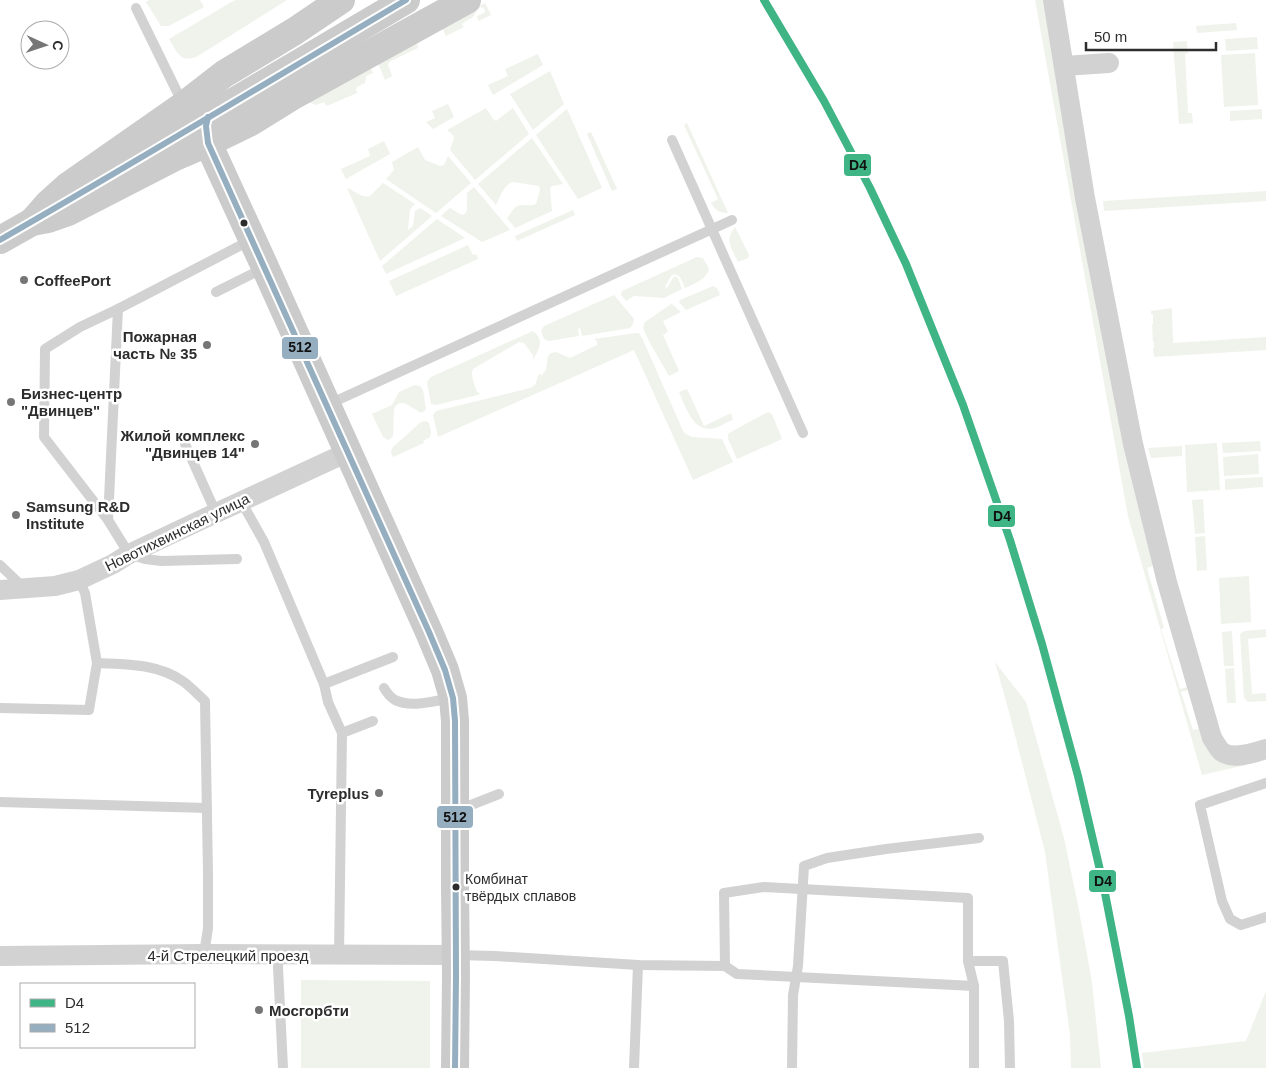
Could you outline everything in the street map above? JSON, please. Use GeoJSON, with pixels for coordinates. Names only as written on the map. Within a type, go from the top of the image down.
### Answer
{"type":"FeatureCollection","features":[{"type":"Feature","properties":{"kind":"street"},"geometry":{"type":"LineString","coordinates":[[32,222],[68,186],[184,105],[224,74],[295,31],[341,0]]}},
{"type":"Feature","properties":{"kind":"street"},"geometry":{"type":"LineString","coordinates":[[0,240],[32,222],[68,212],[173,158],[208,130],[406,0]]}},
{"type":"Feature","properties":{"kind":"street"},"geometry":{"type":"LineString","coordinates":[[208,130],[249,123],[467,0]]}},
{"type":"Feature","properties":{"kind":"street"},"geometry":{"type":"LineString","coordinates":[[1053,0],[1085,198],[1133,444],[1167,582],[1212,738],[1221,751],[1235,756],[1266,749]]}},
{"type":"Feature","properties":{"kind":"street"},"geometry":{"type":"LineString","coordinates":[[1064,66],[1109,63]]}},
{"type":"Feature","properties":{"kind":"street"},"geometry":{"type":"LineString","coordinates":[[208,130],[252,239],[445,670],[452,698],[455,722],[456,976],[454,1068]]}},
{"type":"Feature","properties":{"kind":"street","name":"Новотихвинская улица"},"geometry":{"type":"LineString","coordinates":[[0,590],[55,586],[79,580],[113,564],[128,554],[348,452]]}},
{"type":"Feature","properties":{"kind":"street","name":"4-й Стрелецкий проезд"},"geometry":{"type":"LineString","coordinates":[[0,956],[278,954],[455,956]]}},
{"type":"Feature","properties":{"kind":"lane"},"geometry":{"type":"LineString","coordinates":[[136,8],[184,105]]}},
{"type":"Feature","properties":{"kind":"lane"},"geometry":{"type":"LineString","coordinates":[[672,140],[803,433]]}},
{"type":"Feature","properties":{"kind":"lane"},"geometry":{"type":"LineString","coordinates":[[326,405],[732,220]]}},
{"type":"Feature","properties":{"kind":"lane"},"geometry":{"type":"LineString","coordinates":[[237,559],[161,562],[128,554],[108,520],[44,437],[45,349],[80,327],[118,310],[252,239]]}},
{"type":"Feature","properties":{"kind":"lane"},"geometry":{"type":"LineString","coordinates":[[216,292],[265,267]]}},
{"type":"Feature","properties":{"kind":"lane"},"geometry":{"type":"LineString","coordinates":[[108,520],[118,310]]}},
{"type":"Feature","properties":{"kind":"lane"},"geometry":{"type":"LineString","coordinates":[[185,444],[216,513]]}},
{"type":"Feature","properties":{"kind":"lane"},"geometry":{"type":"LineString","coordinates":[[241,501],[264,542],[324,684],[328,702],[342,733],[339,955]]}},
{"type":"Feature","properties":{"kind":"lane"},"geometry":{"type":"LineString","coordinates":[[0,565],[25,589]]}},
{"type":"Feature","properties":{"kind":"lane"},"geometry":{"type":"LineString","coordinates":[[0,708],[89,710],[97,663],[86,593],[79,580]]}},
{"type":"Feature","properties":{"kind":"lane"},"geometry":{"type":"LineString","coordinates":[[324,684],[393,657]]}},
{"type":"Feature","properties":{"kind":"lane"},"geometry":{"type":"LineString","coordinates":[[97,663],[155,668],[183,682],[205,701],[208,928],[204,954]]}},
{"type":"Feature","properties":{"kind":"lane"},"geometry":{"type":"LineString","coordinates":[[384,688],[396,701],[409,704],[452,698]]}},
{"type":"Feature","properties":{"kind":"lane"},"geometry":{"type":"LineString","coordinates":[[342,733],[373,721]]}},
{"type":"Feature","properties":{"kind":"lane"},"geometry":{"type":"LineString","coordinates":[[1266,783],[1200,805],[1222,901],[1230,919],[1241,925],[1266,917]]}},
{"type":"Feature","properties":{"kind":"lane"},"geometry":{"type":"LineString","coordinates":[[455,805],[472,805],[499,794]]}},
{"type":"Feature","properties":{"kind":"lane"},"geometry":{"type":"LineString","coordinates":[[0,802],[207,808]]}},
{"type":"Feature","properties":{"kind":"lane"},"geometry":{"type":"LineString","coordinates":[[792,1068],[793,995],[798,966],[804,866],[827,858],[980,838]]}},
{"type":"Feature","properties":{"kind":"lane"},"geometry":{"type":"LineString","coordinates":[[725,966],[724,893],[764,887],[968,898],[968,961],[974,986],[974,1068]]}},
{"type":"Feature","properties":{"kind":"lane"},"geometry":{"type":"LineString","coordinates":[[278,954],[282,1068]]}},
{"type":"Feature","properties":{"kind":"lane"},"geometry":{"type":"LineString","coordinates":[[455,956],[495,956],[638,965],[725,966],[737,974],[974,986]]}},
{"type":"Feature","properties":{"kind":"lane"},"geometry":{"type":"LineString","coordinates":[[968,961],[1003,961],[1009,1021],[1010,1068]]}},
{"type":"Feature","properties":{"kind":"lane"},"geometry":{"type":"LineString","coordinates":[[634,1068],[638,965]]}},
{"type":"Feature","properties":{"kind":"shaded area"},"geometry":{"type":"Polygon","coordinates":[[[149,0],[200,0],[204,7],[169,26],[161,26],[146,2],[149,0]]]}},
{"type":"Feature","properties":{"kind":"shaded area"},"geometry":{"type":"Polygon","coordinates":[[[235,0],[287,0],[198,56],[187,59],[177,52],[169,39],[235,0]]]}},
{"type":"Feature","properties":{"kind":"shaded area"},"geometry":{"type":"Polygon","coordinates":[[[1035,0],[1045,0],[1153,566],[1147,568],[1164,628],[1161,629],[1180,689],[1187,687],[1188,690],[1181,692],[1193,730],[1201,728],[1246,765],[1202,775],[1128,516],[1035,0]]]}},
{"type":"Feature","properties":{"kind":"shaded area"},"geometry":{"type":"Polygon","coordinates":[[[485,3],[491,15],[478,21],[477,16],[485,11],[481,7],[473,17],[463,23],[464,27],[446,36],[442,27],[485,3]]]}},
{"type":"Feature","properties":{"kind":"shaded area"},"geometry":{"type":"Polygon","coordinates":[[[1236,23],[1237,30],[1197,33],[1196,26],[1236,23]]]}},
{"type":"Feature","properties":{"kind":"shaded area"},"geometry":{"type":"Polygon","coordinates":[[[429,36],[417,43],[418,48],[389,62],[388,65],[392,76],[385,80],[378,63],[429,36]]]}},
{"type":"Feature","properties":{"kind":"shaded area"},"geometry":{"type":"Polygon","coordinates":[[[1257,37],[1258,49],[1226,51],[1225,39],[1257,37]]]}},
{"type":"Feature","properties":{"kind":"shaded area"},"geometry":{"type":"Polygon","coordinates":[[[1187,41],[1188,53],[1185,54],[1188,113],[1192,113],[1193,123],[1179,124],[1173,42],[1187,41]]]}},
{"type":"Feature","properties":{"kind":"shaded area"},"geometry":{"type":"Polygon","coordinates":[[[1255,53],[1258,105],[1224,107],[1221,55],[1255,53]]]}},
{"type":"Feature","properties":{"kind":"shaded area"},"geometry":{"type":"Polygon","coordinates":[[[538,54],[543,65],[493,95],[488,85],[508,76],[505,69],[538,54]]]}},
{"type":"Feature","properties":{"kind":"shaded area"},"geometry":{"type":"Polygon","coordinates":[[[370,67],[373,73],[366,76],[365,83],[357,87],[357,93],[327,106],[324,102],[316,105],[308,102],[370,67]]]}},
{"type":"Feature","properties":{"kind":"shaded area"},"geometry":{"type":"Polygon","coordinates":[[[550,71],[564,104],[533,130],[510,94],[550,71]]]}},
{"type":"Feature","properties":{"kind":"shaded area"},"geometry":{"type":"Polygon","coordinates":[[[448,104],[454,117],[433,129],[426,122],[435,118],[432,111],[448,104]]]}},
{"type":"Feature","properties":{"kind":"shaded area"},"geometry":{"type":"Polygon","coordinates":[[[486,108],[496,121],[513,108],[529,134],[475,180],[450,150],[454,138],[447,130],[486,108]]]}},
{"type":"Feature","properties":{"kind":"shaded area"},"geometry":{"type":"Polygon","coordinates":[[[567,109],[602,188],[578,199],[536,135],[567,109]]]}},
{"type":"Feature","properties":{"kind":"shaded area"},"geometry":{"type":"Polygon","coordinates":[[[1262,109],[1262,119],[1230,121],[1230,111],[1262,109]]]}},
{"type":"Feature","properties":{"kind":"shaded area"},"geometry":{"type":"Polygon","coordinates":[[[687,123],[728,213],[718,211],[711,203],[718,199],[684,125],[687,123]]]}},
{"type":"Feature","properties":{"kind":"shaded area"},"geometry":{"type":"Polygon","coordinates":[[[591,132],[617,189],[612,191],[587,134],[591,132]]]}},
{"type":"Feature","properties":{"kind":"shaded area"},"geometry":{"type":"Polygon","coordinates":[[[532,138],[563,184],[550,188],[552,211],[515,228],[507,218],[520,205],[536,204],[540,190],[539,186],[510,183],[503,191],[496,205],[478,184],[532,138]]]}},
{"type":"Feature","properties":{"kind":"shaded area"},"geometry":{"type":"Polygon","coordinates":[[[384,141],[390,154],[346,179],[341,169],[370,156],[368,149],[384,141]]]}},
{"type":"Feature","properties":{"kind":"shaded area"},"geometry":{"type":"Polygon","coordinates":[[[418,147],[425,160],[440,166],[444,165],[448,156],[471,183],[436,213],[386,179],[394,170],[392,162],[418,147]]]}},
{"type":"Feature","properties":{"kind":"shaded area"},"geometry":{"type":"Polygon","coordinates":[[[383,183],[415,204],[410,209],[408,230],[413,226],[415,211],[420,208],[432,216],[380,261],[347,188],[367,197],[383,183]]]}},
{"type":"Feature","properties":{"kind":"shaded area"},"geometry":{"type":"Polygon","coordinates":[[[474,187],[510,230],[482,242],[441,216],[450,208],[462,215],[466,213],[467,193],[474,187]]]}},
{"type":"Feature","properties":{"kind":"shaded area"},"geometry":{"type":"Polygon","coordinates":[[[1266,191],[1266,201],[1104,211],[1103,201],[1266,191]]]}},
{"type":"Feature","properties":{"kind":"shaded area"},"geometry":{"type":"Polygon","coordinates":[[[573,210],[575,215],[517,241],[515,236],[573,210]]]}},
{"type":"Feature","properties":{"kind":"shaded area"},"geometry":{"type":"Polygon","coordinates":[[[437,219],[465,238],[386,274],[382,266],[437,219]]]}},
{"type":"Feature","properties":{"kind":"shaded area"},"geometry":{"type":"Polygon","coordinates":[[[735,227],[749,255],[748,258],[738,262],[730,244],[730,236],[735,227]]]}},
{"type":"Feature","properties":{"kind":"shaded area"},"geometry":{"type":"Polygon","coordinates":[[[468,245],[473,255],[476,254],[478,259],[396,296],[389,281],[468,245]]]}},
{"type":"Feature","properties":{"kind":"shaded area"},"geometry":{"type":"Polygon","coordinates":[[[697,257],[703,258],[709,269],[705,276],[696,283],[685,288],[680,277],[675,274],[671,276],[665,287],[667,288],[675,276],[678,278],[682,289],[664,298],[634,296],[626,301],[621,295],[622,291],[697,257]]]}},
{"type":"Feature","properties":{"kind":"shaded area"},"geometry":{"type":"Polygon","coordinates":[[[713,286],[717,288],[720,295],[686,310],[679,302],[680,300],[713,286]]]}},
{"type":"Feature","properties":{"kind":"shaded area"},"geometry":{"type":"Polygon","coordinates":[[[614,295],[634,319],[630,328],[582,336],[580,328],[578,329],[579,336],[549,341],[544,339],[541,331],[544,326],[614,295]]]}},
{"type":"Feature","properties":{"kind":"shaded area"},"geometry":{"type":"Polygon","coordinates":[[[671,304],[681,312],[663,321],[668,332],[663,335],[679,371],[669,376],[643,328],[645,322],[671,304]]]}},
{"type":"Feature","properties":{"kind":"shaded area"},"geometry":{"type":"Polygon","coordinates":[[[1172,308],[1173,343],[1266,337],[1266,350],[1154,357],[1153,314],[1151,314],[1151,311],[1172,308]]]}},
{"type":"Feature","properties":{"kind":"shaded area"},"geometry":{"type":"Polygon","coordinates":[[[533,331],[539,338],[540,345],[533,360],[533,355],[524,343],[519,342],[473,369],[473,381],[477,392],[480,393],[478,395],[436,405],[431,404],[427,382],[431,377],[533,331]]]}},
{"type":"Feature","properties":{"kind":"shaded area"},"geometry":{"type":"Polygon","coordinates":[[[639,333],[643,340],[684,433],[692,437],[722,439],[733,462],[693,480],[634,350],[438,437],[433,415],[436,411],[530,388],[535,385],[539,374],[542,375],[546,370],[548,356],[551,353],[556,352],[570,358],[597,345],[597,341],[594,339],[639,333]]]}},
{"type":"Feature","properties":{"kind":"shaded area"},"geometry":{"type":"Polygon","coordinates":[[[415,385],[420,386],[423,390],[426,409],[422,413],[407,404],[400,403],[397,405],[394,409],[393,436],[388,440],[383,437],[372,414],[392,405],[399,392],[415,385]]]}},
{"type":"Feature","properties":{"kind":"shaded area"},"geometry":{"type":"Polygon","coordinates":[[[687,389],[704,426],[731,413],[733,420],[715,428],[707,429],[701,427],[691,418],[679,392],[687,389]]]}},
{"type":"Feature","properties":{"kind":"shaded area"},"geometry":{"type":"Polygon","coordinates":[[[768,412],[772,414],[782,439],[737,459],[728,439],[729,433],[768,412]]]}},
{"type":"Feature","properties":{"kind":"shaded area"},"geometry":{"type":"Polygon","coordinates":[[[426,421],[429,423],[430,437],[423,441],[424,443],[393,457],[392,448],[421,422],[426,421]]]}},
{"type":"Feature","properties":{"kind":"shaded area"},"geometry":{"type":"Polygon","coordinates":[[[1260,441],[1261,451],[1223,453],[1222,443],[1260,441]]]}},
{"type":"Feature","properties":{"kind":"shaded area"},"geometry":{"type":"Polygon","coordinates":[[[1217,443],[1220,490],[1187,492],[1185,445],[1217,443]]]}},
{"type":"Feature","properties":{"kind":"shaded area"},"geometry":{"type":"Polygon","coordinates":[[[1182,446],[1182,456],[1151,458],[1148,448],[1182,446]]]}},
{"type":"Feature","properties":{"kind":"shaded area"},"geometry":{"type":"Polygon","coordinates":[[[1258,454],[1259,474],[1224,476],[1223,457],[1258,454]]]}},
{"type":"Feature","properties":{"kind":"shaded area"},"geometry":{"type":"Polygon","coordinates":[[[1263,477],[1263,487],[1225,490],[1225,479],[1263,477]]]}},
{"type":"Feature","properties":{"kind":"shaded area"},"geometry":{"type":"Polygon","coordinates":[[[1203,499],[1205,533],[1195,534],[1192,500],[1203,499]]]}},
{"type":"Feature","properties":{"kind":"shaded area"},"geometry":{"type":"Polygon","coordinates":[[[1205,536],[1207,570],[1197,571],[1195,537],[1205,536]]]}},
{"type":"Feature","properties":{"kind":"shaded area"},"geometry":{"type":"Polygon","coordinates":[[[1249,576],[1251,622],[1221,624],[1219,578],[1249,576]]]}},
{"type":"Feature","properties":{"kind":"shaded area"},"geometry":{"type":"Polygon","coordinates":[[[1266,629],[1266,637],[1248,639],[1252,694],[1266,693],[1266,701],[1248,702],[1244,698],[1240,634],[1244,631],[1266,629]]]}},
{"type":"Feature","properties":{"kind":"shaded area"},"geometry":{"type":"Polygon","coordinates":[[[1232,631],[1234,666],[1224,666],[1222,632],[1232,631]]]}},
{"type":"Feature","properties":{"kind":"shaded area"},"geometry":{"type":"Polygon","coordinates":[[[995,662],[1026,702],[1064,838],[1092,982],[1101,1068],[1071,1068],[1070,1035],[1045,852],[995,662]]]}},
{"type":"Feature","properties":{"kind":"shaded area"},"geometry":{"type":"Polygon","coordinates":[[[1234,668],[1236,703],[1227,703],[1225,669],[1234,668]]]}},
{"type":"Feature","properties":{"kind":"shaded area"},"geometry":{"type":"Polygon","coordinates":[[[301,980],[430,981],[430,1068],[301,1068],[301,980]]]}},
{"type":"Feature","properties":{"kind":"shaded area"},"geometry":{"type":"Polygon","coordinates":[[[1266,991],[1266,1068],[1144,1068],[1142,1053],[1246,1041],[1266,991]]]}},
{"type":"Feature","properties":{"kind":"transit line","name":"512"},"geometry":{"type":"LineString","coordinates":[[0,240],[406,0]]}},
{"type":"Feature","properties":{"kind":"transit line","name":"D4"},"geometry":{"type":"LineString","coordinates":[[764,0],[824,101],[870,188],[906,264],[963,405],[1010,540],[1042,644],[1078,776],[1103,883],[1129,1016],[1137,1068]]}},
{"type":"Feature","properties":{"kind":"transit line","name":"512"},"geometry":{"type":"LineString","coordinates":[[208,117],[206,126],[208,143],[429,632],[445,670],[453,698],[455,721],[455,1068]]}},
{"type":"Feature","properties":{"kind":"place","name":"CoffeePort"},"geometry":{"type":"Point","coordinates":[24,280]}},
{"type":"Feature","properties":{"kind":"place","name":"Пожарная часть № 35"},"geometry":{"type":"Point","coordinates":[207,345]}},
{"type":"Feature","properties":{"kind":"place","name":"Бизнес-центр \"Двинцев\""},"geometry":{"type":"Point","coordinates":[11,402]}},
{"type":"Feature","properties":{"kind":"place","name":"Жилой комплекс \"Двинцев 14\""},"geometry":{"type":"Point","coordinates":[255,444]}},
{"type":"Feature","properties":{"kind":"place","name":"Samsung R&D Institute"},"geometry":{"type":"Point","coordinates":[16,515]}},
{"type":"Feature","properties":{"kind":"place","name":"Tyreplus"},"geometry":{"type":"Point","coordinates":[379,793]}},
{"type":"Feature","properties":{"kind":"place","name":"Комбинат твёрдых сплавов"},"geometry":{"type":"Point","coordinates":[456,887]}},
{"type":"Feature","properties":{"kind":"place","name":"Мосгорбти"},"geometry":{"type":"Point","coordinates":[259,1010]}}]}
